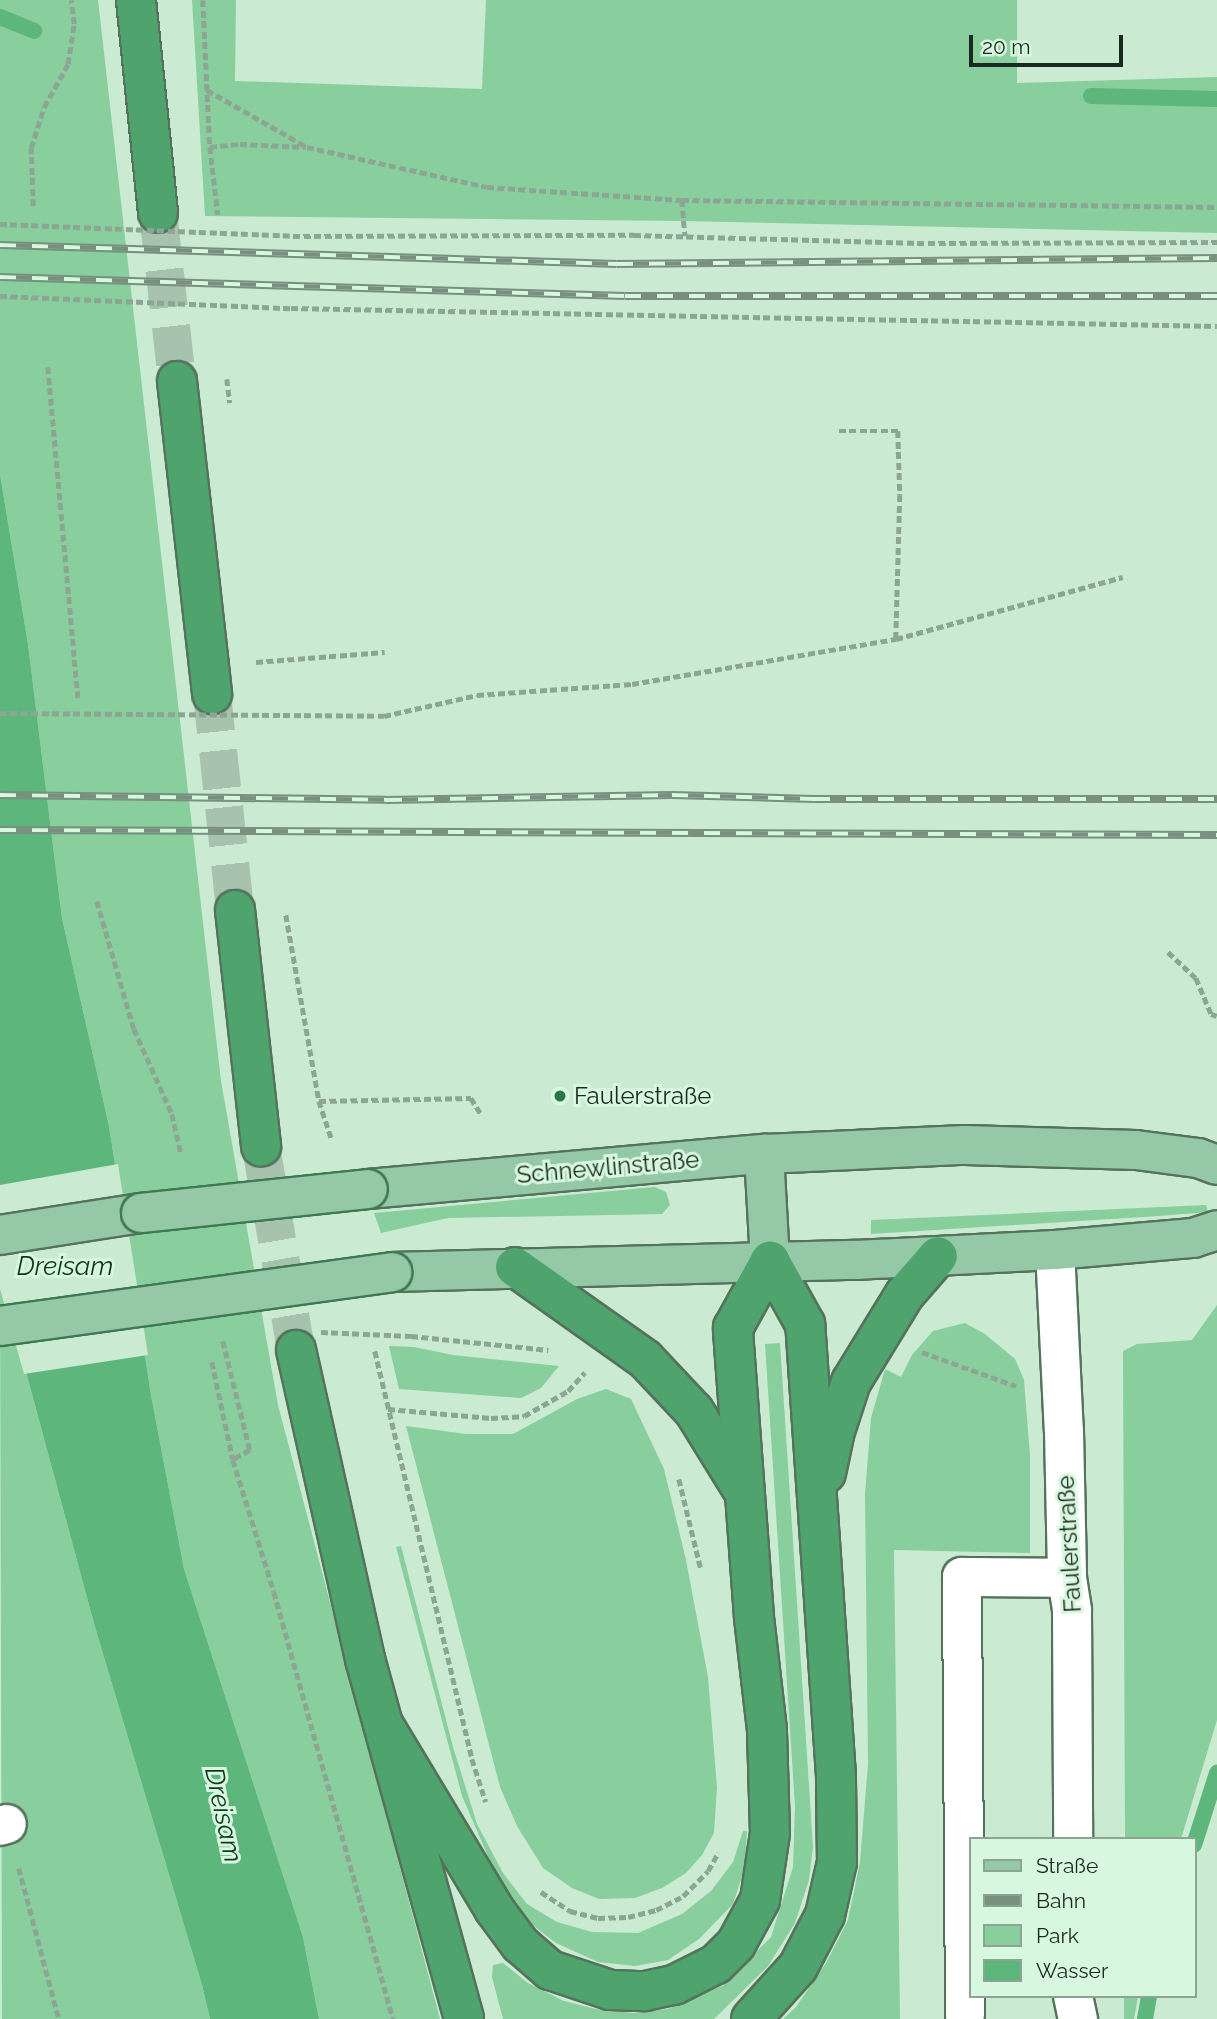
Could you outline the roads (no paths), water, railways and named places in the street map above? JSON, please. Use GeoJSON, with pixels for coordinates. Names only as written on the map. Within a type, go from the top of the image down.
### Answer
{"type":"FeatureCollection","features":[{"type":"Feature","properties":{"kind":"highway"},"geometry":{"type":"LineString","coordinates":[[136,0],[158,213]]}},
{"type":"Feature","properties":{"kind":"highway"},"geometry":{"type":"LineString","coordinates":[[177,382],[212,694]]}},
{"type":"Feature","properties":{"kind":"highway"},"geometry":{"type":"LineString","coordinates":[[235,910],[261,1147]]}},
{"type":"Feature","properties":{"kind":"highway"},"geometry":{"type":"LineString","coordinates":[[817,1516],[834,1434],[851,1382],[905,1294],[938,1256]]}},
{"type":"Feature","properties":{"kind":"highway"},"geometry":{"type":"LineString","coordinates":[[383,1724],[494,1909],[520,1944],[550,1970],[610,1990],[645,1991],[674,1985],[716,1964],[736,1944],[760,1900],[770,1833],[767,1730],[743,1491],[733,1328],[770,1261]]}},
{"type":"Feature","properties":{"kind":"highway"},"geometry":{"type":"LineString","coordinates":[[751,2019],[798,1967],[825,1915],[837,1862],[836,1776],[804,1324],[770,1261]]}},
{"type":"Feature","properties":{"kind":"highway"},"geometry":{"type":"LineString","coordinates":[[515,1267],[645,1359],[694,1411],[743,1491]]}},
{"type":"Feature","properties":{"kind":"highway"},"geometry":{"type":"LineString","coordinates":[[296,1350],[326,1492],[383,1724],[464,2019]]}},
{"type":"Feature","properties":{"kind":"main road","name":"Schnewlinstraße"},"geometry":{"type":"LineString","coordinates":[[0,1235],[141,1213],[368,1189],[764,1154],[965,1145],[1136,1150],[1198,1158],[1217,1165]]}},
{"type":"Feature","properties":{"kind":"main road"},"geometry":{"type":"LineString","coordinates":[[764,1154],[770,1261]]}},
{"type":"Feature","properties":{"kind":"main road"},"geometry":{"type":"LineString","coordinates":[[0,1326],[392,1272],[938,1256],[1055,1250],[1193,1238],[1217,1230]]}},
{"type":"Feature","properties":{"kind":"street","name":"Faulerstraße"},"geometry":{"type":"LineString","coordinates":[[1055,1250],[1067,1578],[1072,1611],[1073,1837]]}},
{"type":"Feature","properties":{"kind":"street"},"geometry":{"type":"LineString","coordinates":[[965,2015],[962,1577],[1067,1578]]}},
{"type":"Feature","properties":{"kind":"street"},"geometry":{"type":"LineString","coordinates":[[1074,1998],[1079,2019]]}},
{"type":"Feature","properties":{"kind":"water","name":"Dreisam"},"geometry":{"type":"Polygon","coordinates":[[[0,474],[28,644],[62,918],[109,1126],[151,1395],[184,1569],[303,1937],[319,2019],[210,2019],[95,1627],[0,1276],[0,474]]]}},
{"type":"Feature","properties":{"kind":"waterway"},"geometry":{"type":"LineString","coordinates":[[0,17],[34,31]]}},
{"type":"Feature","properties":{"kind":"waterway"},"geometry":{"type":"LineString","coordinates":[[1091,96],[1217,99]]}},
{"type":"Feature","properties":{"kind":"waterway"},"geometry":{"type":"LineString","coordinates":[[1196,1839],[1217,1773]]}},
{"type":"Feature","properties":{"kind":"waterway"},"geometry":{"type":"LineString","coordinates":[[1145,2019],[1149,1998]]}},
{"type":"Feature","properties":{"kind":"tunnel"},"geometry":{"type":"LineString","coordinates":[[158,213],[177,381]]}},
{"type":"Feature","properties":{"kind":"tunnel"},"geometry":{"type":"LineString","coordinates":[[212,694],[235,910]]}},
{"type":"Feature","properties":{"kind":"tunnel"},"geometry":{"type":"LineString","coordinates":[[261,1147],[296,1350]]}},
{"type":"Feature","properties":{"kind":"railway"},"geometry":{"type":"LineString","coordinates":[[0,245],[617,264],[1217,258]]}},
{"type":"Feature","properties":{"kind":"railway"},"geometry":{"type":"LineString","coordinates":[[0,277],[625,296],[1217,296]]}},
{"type":"Feature","properties":{"kind":"railway"},"geometry":{"type":"LineString","coordinates":[[0,795],[386,800],[672,795],[814,799],[1217,799]]}},
{"type":"Feature","properties":{"kind":"railway"},"geometry":{"type":"LineString","coordinates":[[0,830],[1217,835]]}},
{"type":"Feature","properties":{"kind":"place","name":"Faulerstraße"},"geometry":{"type":"Point","coordinates":[560,1096]}}]}
